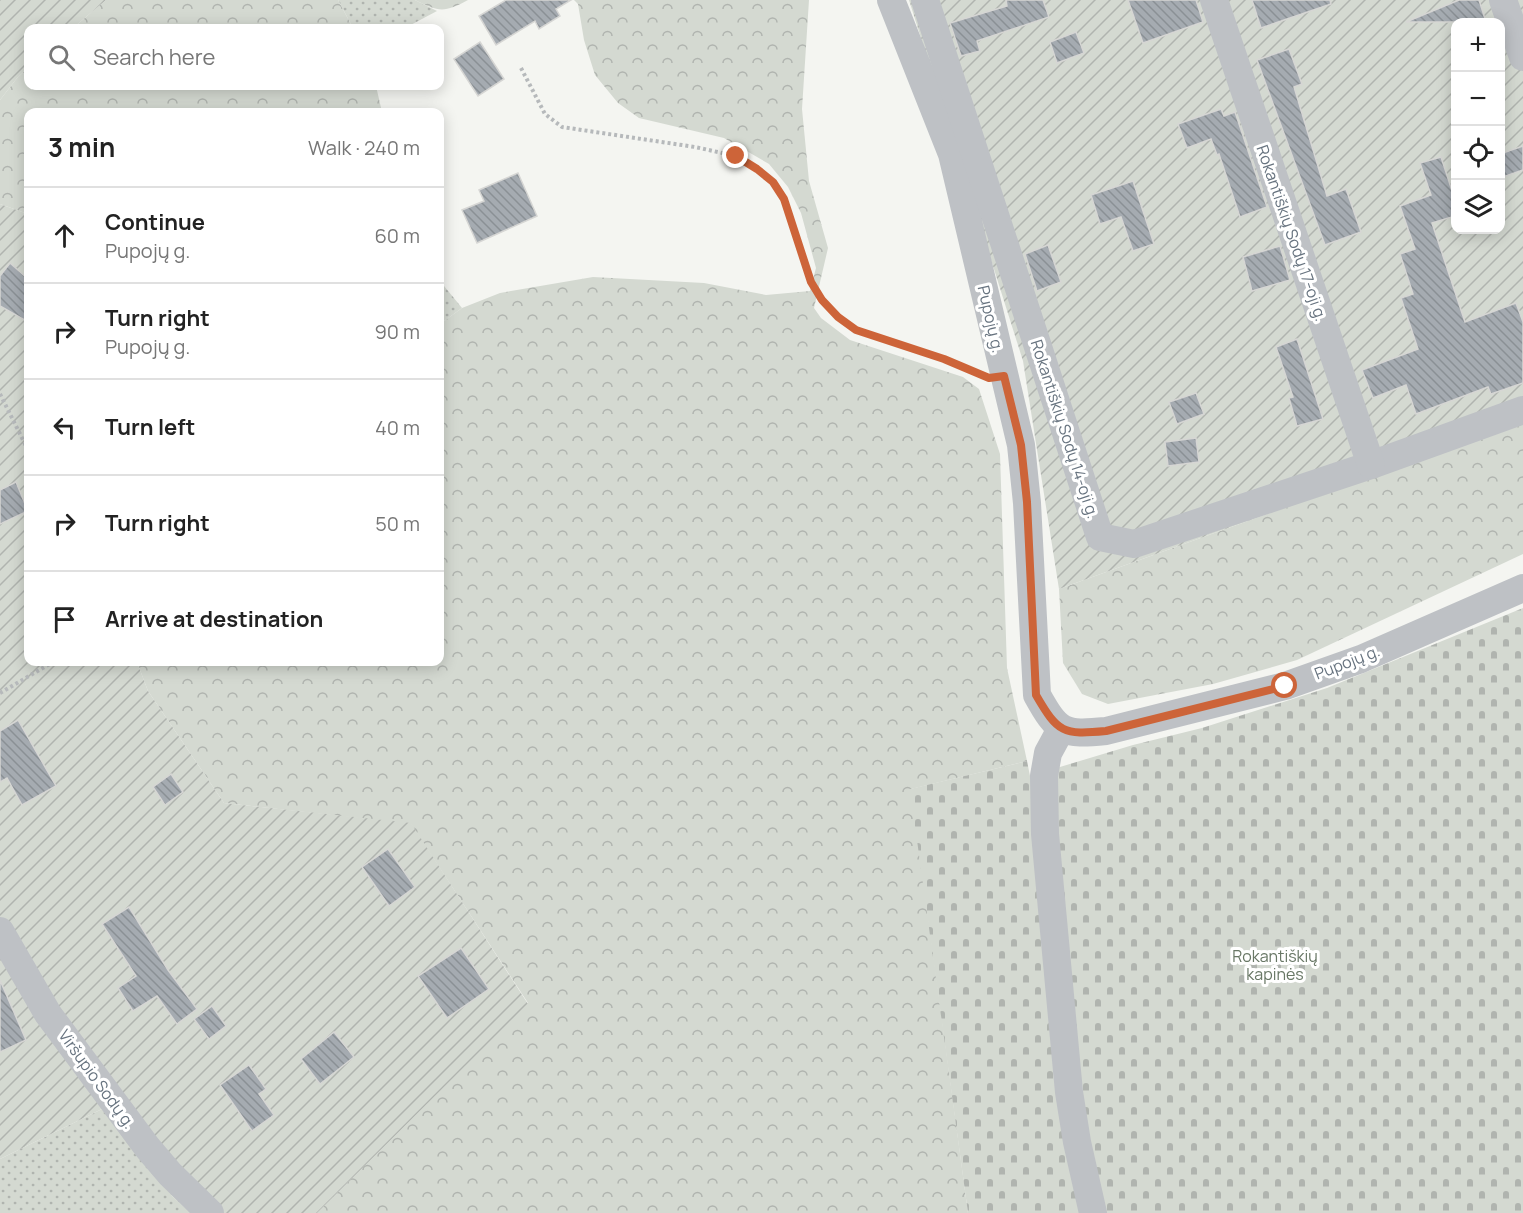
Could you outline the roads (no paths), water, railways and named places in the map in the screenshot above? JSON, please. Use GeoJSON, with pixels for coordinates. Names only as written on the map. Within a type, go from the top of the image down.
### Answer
{"type":"FeatureCollection","features":[{"type":"Feature","properties":{"kind":"street","name":"Pupojų g."},"geometry":{"type":"LineString","coordinates":[[891,0],[952,154],[1021,445],[1027,502],[1036,695],[1049,717],[1061,729],[1081,734],[1106,731],[1285,686],[1361,659],[1523,588]]}},
{"type":"Feature","properties":{"kind":"street","name":"Rokantiškių Sodų 14-oji g."},"geometry":{"type":"LineString","coordinates":[[925,0],[1100,537],[1134,544],[1371,465],[1523,410]]}},
{"type":"Feature","properties":{"kind":"street","name":"Rokantiškių Sodų 17-oji g."},"geometry":{"type":"LineString","coordinates":[[1214,0],[1371,465]]}},
{"type":"Feature","properties":{"kind":"street"},"geometry":{"type":"LineString","coordinates":[[1503,0],[1523,57]]}},
{"type":"Feature","properties":{"kind":"street"},"geometry":{"type":"LineString","coordinates":[[1061,729],[1048,753],[1044,776],[1045,834],[1069,1092],[1093,1213]]}},
{"type":"Feature","properties":{"kind":"street","name":"Viršupio Sodų g."},"geometry":{"type":"LineString","coordinates":[[0,931],[10,974],[48,1014],[147,1148],[210,1213]]}},
{"type":"Feature","properties":{"kind":"park label","name":"Rokantiškių kapinės"},"geometry":{"type":"Point","coordinates":[1275,965]}}]}
